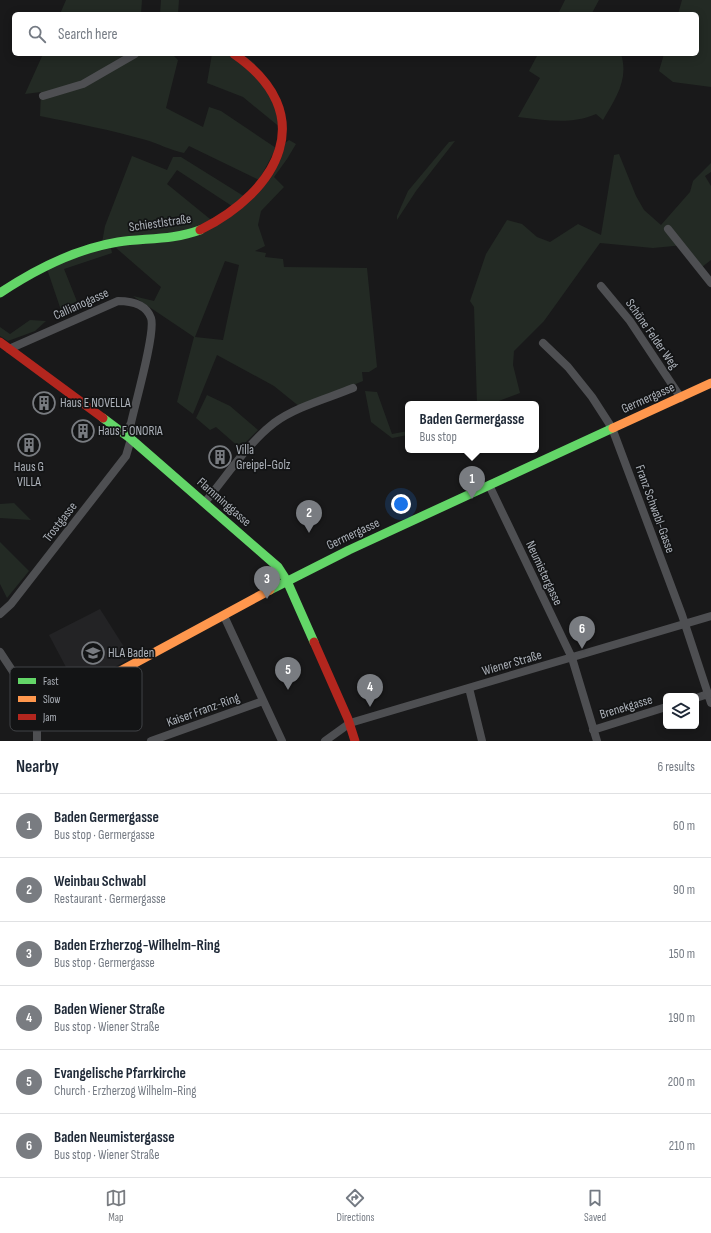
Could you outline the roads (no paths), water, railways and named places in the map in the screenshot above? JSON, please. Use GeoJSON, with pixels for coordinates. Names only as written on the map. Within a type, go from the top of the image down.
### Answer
{"type":"FeatureCollection","features":[{"type":"Feature","properties":{"kind":"street"},"geometry":{"type":"LineString","coordinates":[[43,96],[83,84],[132,56]]}},
{"type":"Feature","properties":{"kind":"street","name":"Schiestlstraße"},"geometry":{"type":"LineString","coordinates":[[0,293],[48,264],[101,246],[119,242],[178,236],[200,230],[217,222],[239,207],[253,193],[268,175],[278,154],[283,125],[277,100],[269,86],[251,66],[237,56]]}},
{"type":"Feature","properties":{"kind":"street"},"geometry":{"type":"LineString","coordinates":[[668,229],[711,283]]}},
{"type":"Feature","properties":{"kind":"street","name":"Schöne Felder Weg"},"geometry":{"type":"LineString","coordinates":[[600,286],[630,321],[681,398]]}},
{"type":"Feature","properties":{"kind":"street","name":"Callianogasse"},"geometry":{"type":"LineString","coordinates":[[9,349],[118,301],[133,301],[146,310],[151,318],[152,326]]}},
{"type":"Feature","properties":{"kind":"street","name":"Trostgasse"},"geometry":{"type":"LineString","coordinates":[[0,614],[11,604],[126,456],[128,437],[152,326]]}},
{"type":"Feature","properties":{"kind":"street","name":"Flamminggasse"},"geometry":{"type":"LineString","coordinates":[[0,342],[128,437],[205,502],[278,567],[287,581],[350,723],[355,741]]}},
{"type":"Feature","properties":{"kind":"street","name":"Franz Schwabl-Gasse"},"geometry":{"type":"LineString","coordinates":[[543,343],[568,367],[592,396],[612,428],[685,623],[711,703]]}},
{"type":"Feature","properties":{"kind":"street","name":"Germergasse"},"geometry":{"type":"LineString","coordinates":[[129,667],[287,581],[349,550],[711,383]]}},
{"type":"Feature","properties":{"kind":"street"},"geometry":{"type":"LineString","coordinates":[[205,502],[262,434],[276,422],[293,413],[353,388]]}},
{"type":"Feature","properties":{"kind":"street","name":"Neumistergasse"},"geometry":{"type":"LineString","coordinates":[[489,485],[572,658],[597,741]]}},
{"type":"Feature","properties":{"kind":"street"},"geometry":{"type":"LineString","coordinates":[[224,616],[282,741]]}},
{"type":"Feature","properties":{"kind":"street","name":"Wiener Straße"},"geometry":{"type":"LineString","coordinates":[[325,741],[350,723],[711,616]]}},
{"type":"Feature","properties":{"kind":"street"},"geometry":{"type":"LineString","coordinates":[[0,652],[10,667]]}},
{"type":"Feature","properties":{"kind":"street"},"geometry":{"type":"LineString","coordinates":[[469,688],[482,741]]}},
{"type":"Feature","properties":{"kind":"street"},"geometry":{"type":"LineString","coordinates":[[699,697],[708,694]]}},
{"type":"Feature","properties":{"kind":"street","name":"Kaiser Franz-Ring"},"geometry":{"type":"LineString","coordinates":[[151,741],[263,701]]}},
{"type":"Feature","properties":{"kind":"street","name":"Brenekgasse"},"geometry":{"type":"LineString","coordinates":[[594,730],[663,708]]}},
{"type":"Feature","properties":{"kind":"place","name":"Haus E NOVELLA"},"geometry":{"type":"Point","coordinates":[44,403]}},
{"type":"Feature","properties":{"kind":"place","name":"Haus F ONORIA"},"geometry":{"type":"Point","coordinates":[83,431]}},
{"type":"Feature","properties":{"kind":"place","name":"Haus G VILLA"},"geometry":{"type":"Point","coordinates":[29,445]}},
{"type":"Feature","properties":{"kind":"place","name":"Villa Greipel-Golz"},"geometry":{"type":"Point","coordinates":[220,457]}},
{"type":"Feature","properties":{"kind":"place","name":"Baden Germergasse"},"geometry":{"type":"Point","coordinates":[472,499]}},
{"type":"Feature","properties":{"kind":"place","name":"Weinbau Schwabl"},"geometry":{"type":"Point","coordinates":[309,533]}},
{"type":"Feature","properties":{"kind":"place","name":"Baden Erzherzog-Wilhelm-Ring"},"geometry":{"type":"Point","coordinates":[267,599]}},
{"type":"Feature","properties":{"kind":"place","name":"Baden Neumistergasse"},"geometry":{"type":"Point","coordinates":[582,649]}},
{"type":"Feature","properties":{"kind":"place","name":"HLA Baden"},"geometry":{"type":"Point","coordinates":[93,653]}},
{"type":"Feature","properties":{"kind":"place","name":"Evangelische Pfarrkirche"},"geometry":{"type":"Point","coordinates":[288,690]}},
{"type":"Feature","properties":{"kind":"place","name":"Baden Wiener Straße"},"geometry":{"type":"Point","coordinates":[370,707]}}]}
